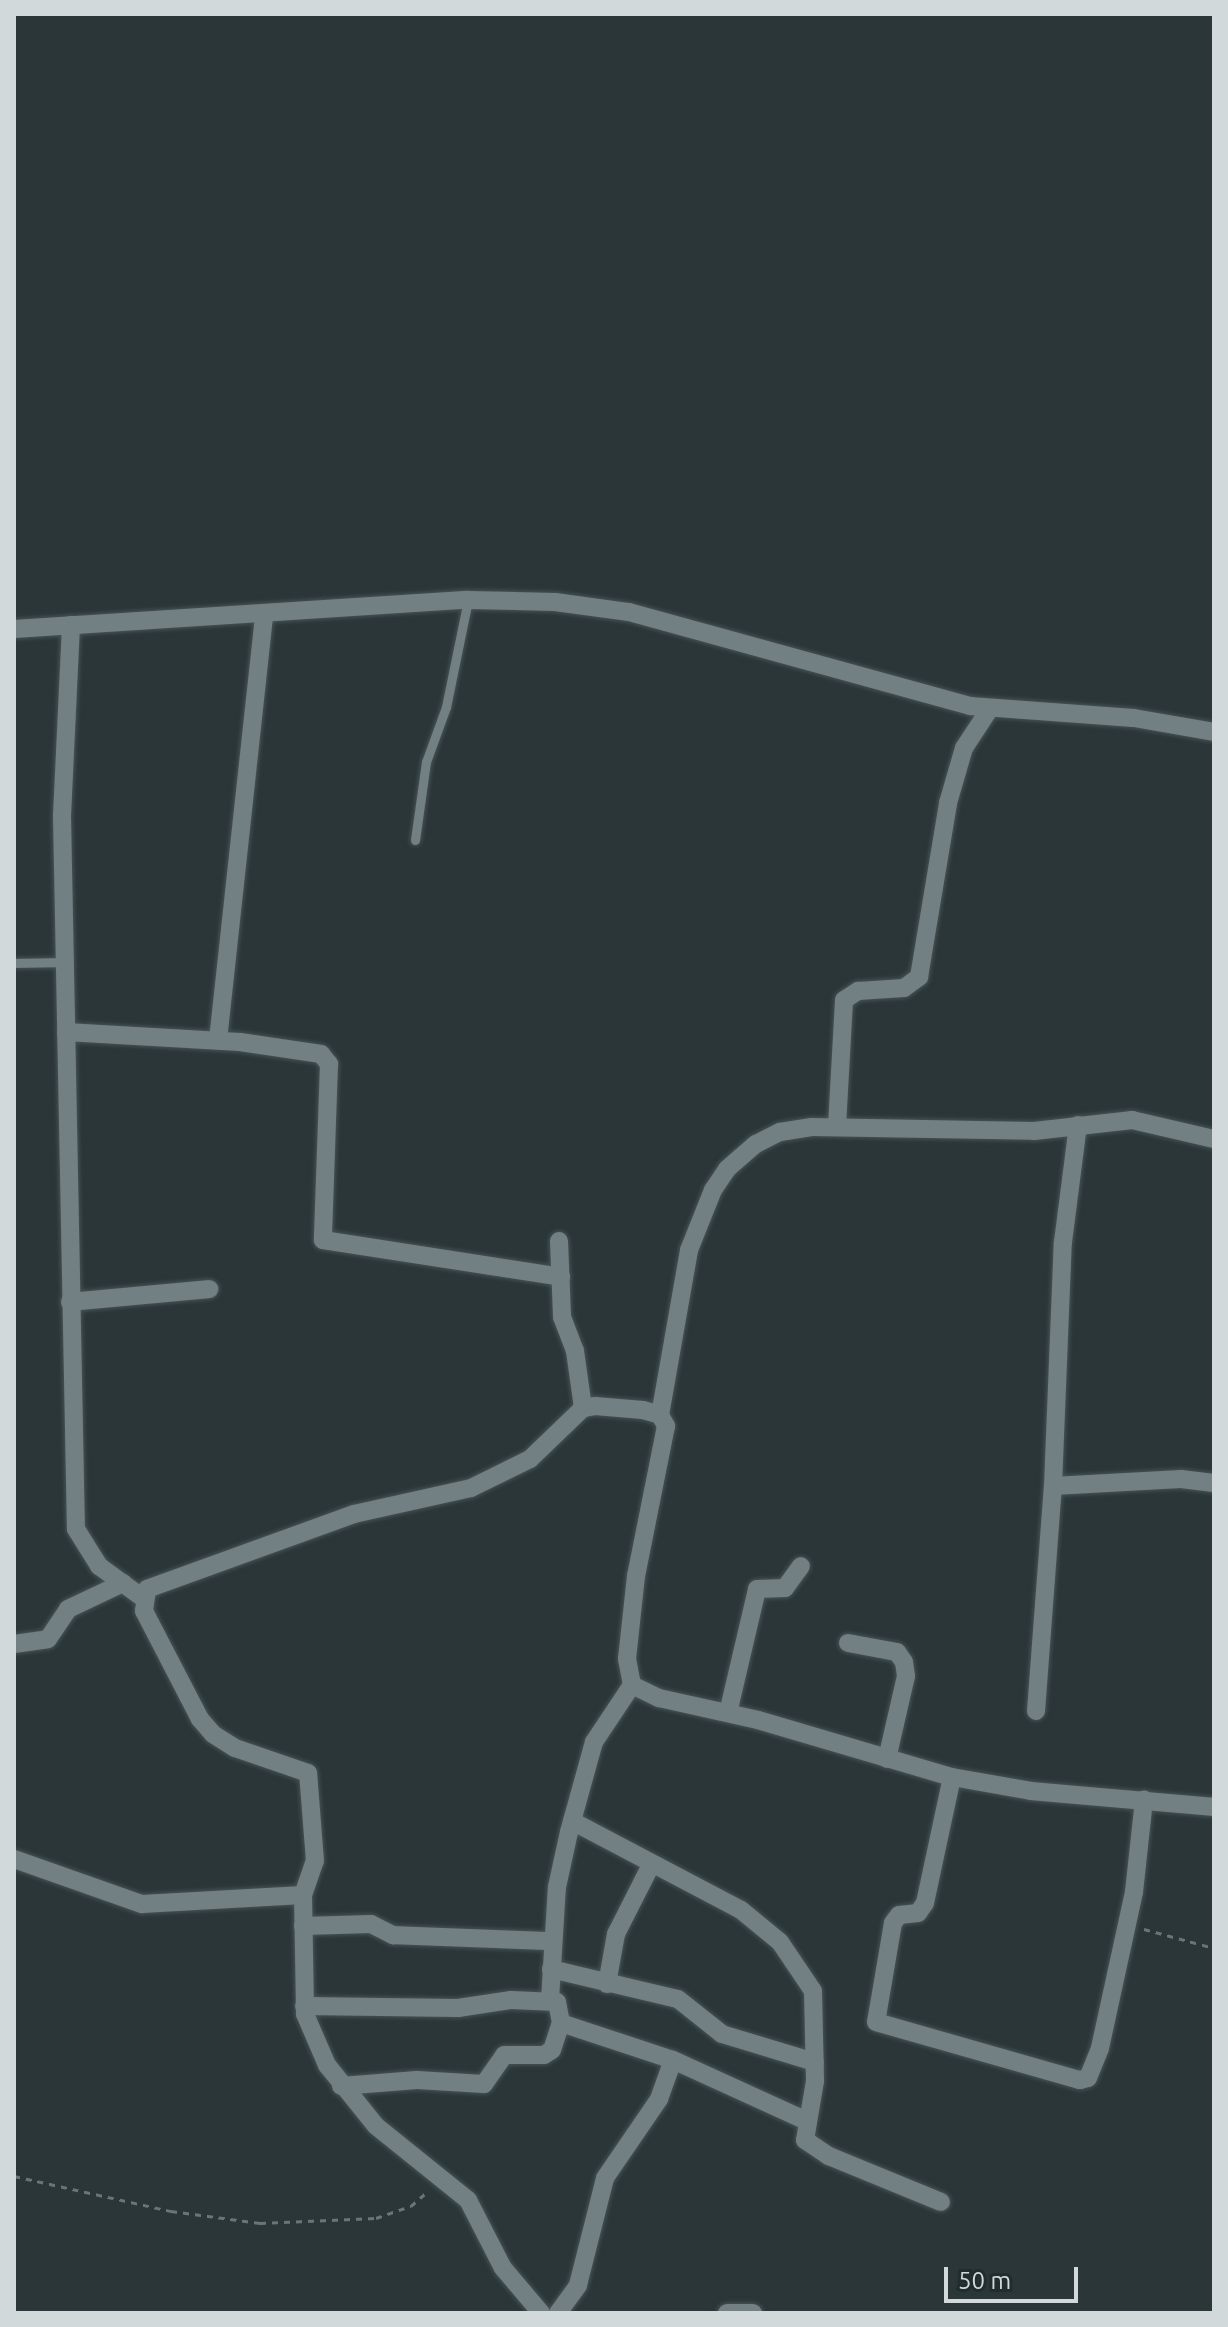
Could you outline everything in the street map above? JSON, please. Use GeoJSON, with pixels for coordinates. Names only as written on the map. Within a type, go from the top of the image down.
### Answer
{"type":"FeatureCollection","features":[{"type":"Feature","properties":{"kind":"street"},"geometry":{"type":"LineString","coordinates":[[14,629],[468,600],[629,612],[989,710],[1134,718],[1214,732]]}},
{"type":"Feature","properties":{"kind":"street"},"geometry":{"type":"LineString","coordinates":[[218,1040],[264,615]]}},
{"type":"Feature","properties":{"kind":"street"},"geometry":{"type":"LineString","coordinates":[[71,625],[62,816],[76,1529],[99,1566],[143,1598]]}},
{"type":"Feature","properties":{"kind":"street"},"geometry":{"type":"LineString","coordinates":[[837,1126],[844,1000],[858,991],[904,988],[919,977],[948,803],[964,748],[989,710]]}},
{"type":"Feature","properties":{"kind":"street"},"geometry":{"type":"LineString","coordinates":[[66,1032],[218,1040],[326,1058],[323,1240],[561,1277]]}},
{"type":"Feature","properties":{"kind":"street"},"geometry":{"type":"LineString","coordinates":[[550,2000],[551,1941],[572,1821],[594,1742],[632,1685],[627,1659],[636,1576],[666,1443],[652,1413],[689,1250],[713,1190],[727,1169],[756,1144],[780,1132],[837,1126],[1034,1131],[1132,1120],[1214,1139]]}},
{"type":"Feature","properties":{"kind":"street"},"geometry":{"type":"LineString","coordinates":[[1036,1711],[1053,1486],[1063,1242],[1078,1125]]}},
{"type":"Feature","properties":{"kind":"street"},"geometry":{"type":"LineString","coordinates":[[559,1241],[562,1317],[574,1344],[583,1408]]}},
{"type":"Feature","properties":{"kind":"street"},"geometry":{"type":"LineString","coordinates":[[70,1302],[209,1289]]}},
{"type":"Feature","properties":{"kind":"street"},"geometry":{"type":"LineString","coordinates":[[541,2313],[503,2268],[468,2200],[384,2133],[341,2086],[310,2033],[304,2006],[303,1895],[315,1861],[308,1773],[235,1748],[213,1734],[169,1662],[144,1611],[143,1598],[147,1589],[161,1582],[310,1528],[495,1478],[543,1450],[583,1408],[608,1407],[652,1413]]}},
{"type":"Feature","properties":{"kind":"street"},"geometry":{"type":"LineString","coordinates":[[1053,1486],[1181,1479],[1214,1483]]}},
{"type":"Feature","properties":{"kind":"street"},"geometry":{"type":"LineString","coordinates":[[728,1713],[757,1589],[785,1588],[801,1566]]}},
{"type":"Feature","properties":{"kind":"street"},"geometry":{"type":"LineString","coordinates":[[14,1644],[48,1639],[68,1609],[123,1583]]}},
{"type":"Feature","properties":{"kind":"street"},"geometry":{"type":"LineString","coordinates":[[848,1643],[897,1652],[904,1662],[906,1676],[887,1759]]}},
{"type":"Feature","properties":{"kind":"street"},"geometry":{"type":"LineString","coordinates":[[632,1685],[659,1698],[728,1713],[952,1777],[1031,1791],[1214,1807]]}},
{"type":"Feature","properties":{"kind":"street"},"geometry":{"type":"LineString","coordinates":[[952,1777],[925,1903],[918,1913],[899,1915],[893,1923],[876,2022],[1050,2075],[1088,2078],[1100,2048],[1125,1925],[1144,1800]]}},
{"type":"Feature","properties":{"kind":"street"},"geometry":{"type":"LineString","coordinates":[[572,1821],[741,1910],[796,1960],[813,1991],[815,2062],[805,2140],[813,2148],[941,2202]]}},
{"type":"Feature","properties":{"kind":"street"},"geometry":{"type":"LineString","coordinates":[[14,1859],[142,1904],[303,1895]]}},
{"type":"Feature","properties":{"kind":"street"},"geometry":{"type":"LineString","coordinates":[[607,1984],[616,1934],[651,1865]]}},
{"type":"Feature","properties":{"kind":"street"},"geometry":{"type":"LineString","coordinates":[[303,1926],[371,1924],[393,1935],[551,1941]]}},
{"type":"Feature","properties":{"kind":"street"},"geometry":{"type":"LineString","coordinates":[[551,1969],[678,1999],[722,2034],[815,2062]]}},
{"type":"Feature","properties":{"kind":"street"},"geometry":{"type":"LineString","coordinates":[[304,2006],[458,2008],[550,2000],[562,2003],[561,2023],[552,2050],[544,2055],[504,2055],[484,2084],[417,2080],[341,2086]]}},
{"type":"Feature","properties":{"kind":"street"},"geometry":{"type":"LineString","coordinates":[[561,2023],[673,2060],[807,2121]]}},
{"type":"Feature","properties":{"kind":"street"},"geometry":{"type":"LineString","coordinates":[[558,2313],[578,2285],[605,2178],[659,2099],[673,2060]]}},
{"type":"Feature","properties":{"kind":"street"},"geometry":{"type":"LineString","coordinates":[[727,2313],[753,2313]]}},
{"type":"Feature","properties":{"kind":"lane"},"geometry":{"type":"LineString","coordinates":[[415,840],[426,762],[446,707],[468,600]]}},
{"type":"Feature","properties":{"kind":"lane"},"geometry":{"type":"LineString","coordinates":[[14,963],[65,962]]}},
{"type":"Feature","properties":{"kind":"path"},"geometry":{"type":"LineString","coordinates":[[1125,1925],[1214,1948]]}},
{"type":"Feature","properties":{"kind":"path"},"geometry":{"type":"LineString","coordinates":[[14,2176],[201,2217],[290,2224],[395,2214],[423,2196],[439,2176]]}}]}
